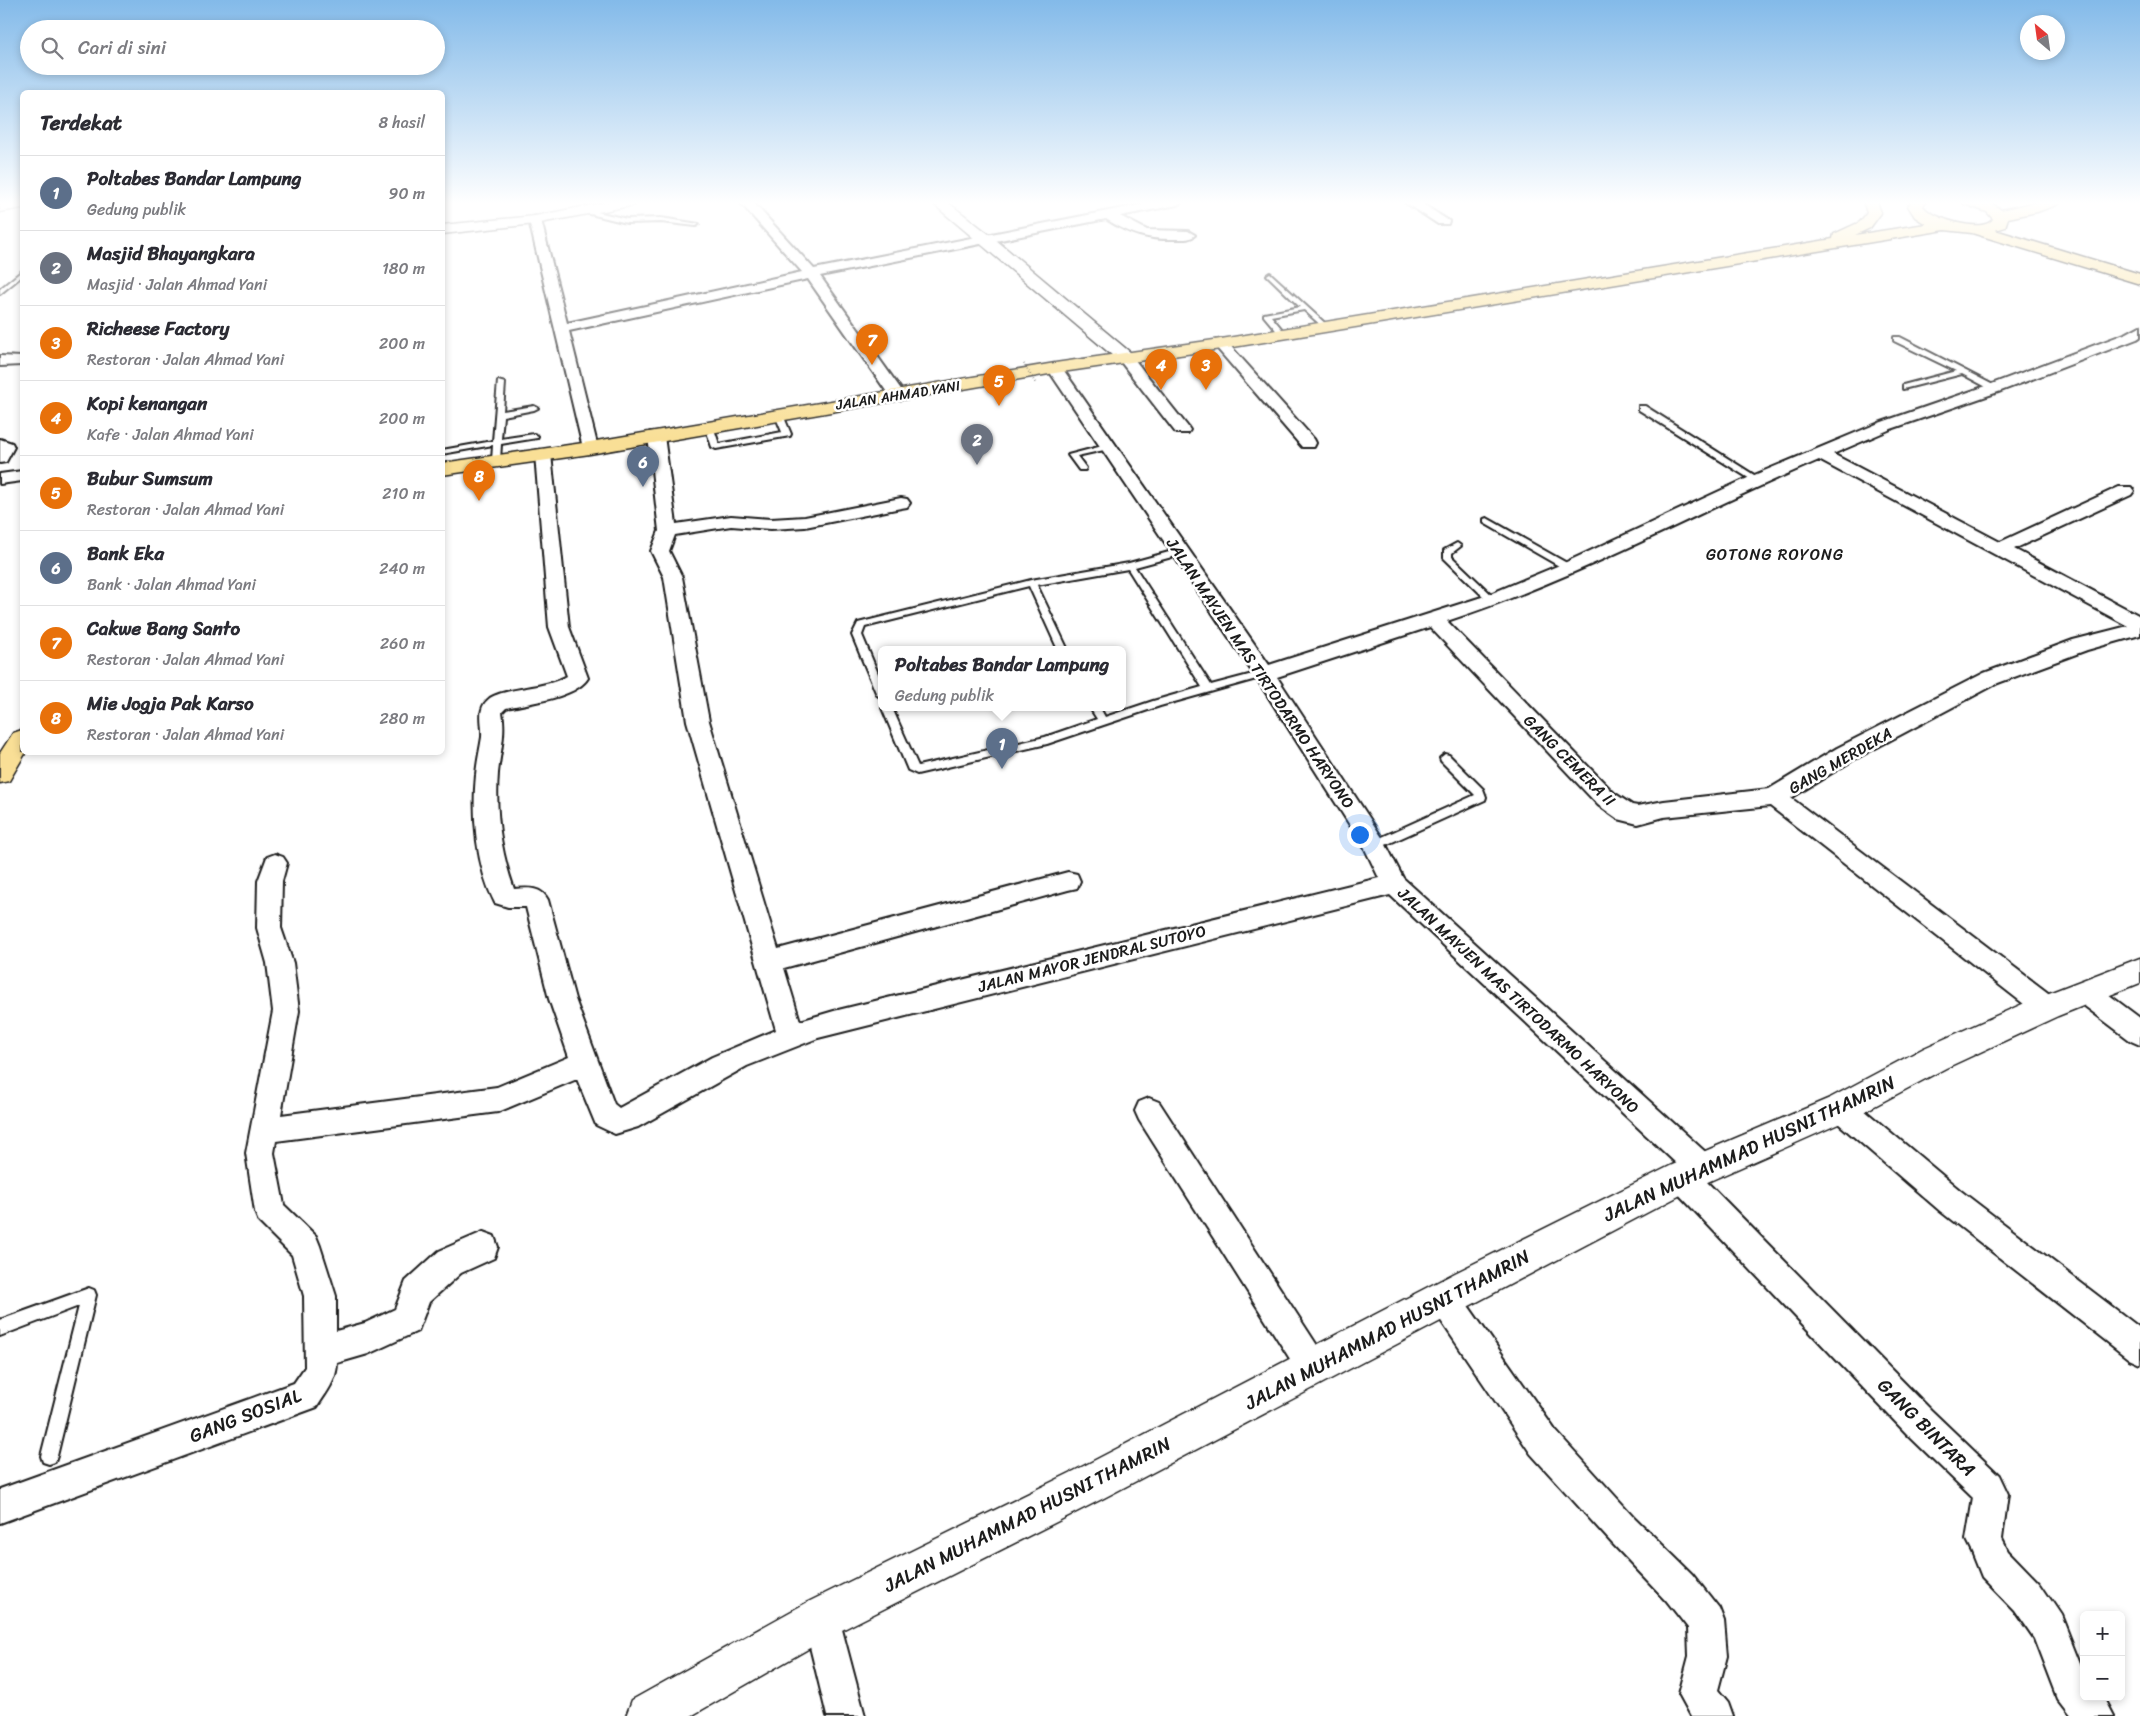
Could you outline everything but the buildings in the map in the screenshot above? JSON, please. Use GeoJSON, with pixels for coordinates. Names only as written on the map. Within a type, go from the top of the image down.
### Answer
{"type":"FeatureCollection","features":[{"type":"Feature","properties":{"kind":"main road","name":"JALAN AHMAD YANI"},"geometry":{"type":"LineString","coordinates":[[445,468],[497,451],[543,454],[590,448],[709,426],[1055,368],[1221,344],[1603,281]]}},
{"type":"Feature","properties":{"kind":"main road"},"geometry":{"type":"LineString","coordinates":[[0,774],[20,744]]}},
{"type":"Feature","properties":{"kind":"street"},"geometry":{"type":"LineString","coordinates":[[550,281],[590,448]]}},
{"type":"Feature","properties":{"kind":"street"},"geometry":{"type":"LineString","coordinates":[[562,328],[778,281]]}},
{"type":"Feature","properties":{"kind":"street"},"geometry":{"type":"LineString","coordinates":[[816,281],[897,395]]}},
{"type":"Feature","properties":{"kind":"street"},"geometry":{"type":"LineString","coordinates":[[1036,281],[1125,357],[1182,430]]}},
{"type":"Feature","properties":{"kind":"street"},"geometry":{"type":"LineString","coordinates":[[1264,674],[1492,600],[1569,568],[1758,480],[1885,426],[1995,388],[2132,336],[2140,330]]}},
{"type":"Feature","properties":{"kind":"street"},"geometry":{"type":"LineString","coordinates":[[1221,344],[1308,443]]}},
{"type":"Feature","properties":{"kind":"street"},"geometry":{"type":"LineString","coordinates":[[0,361],[20,361]]}},
{"type":"Feature","properties":{"kind":"street","name":"JALAN MAYJEN MAS TIRTODARMO HARYONO"},"geometry":{"type":"LineString","coordinates":[[1055,368],[1264,674],[1375,845],[1394,884],[1692,1173]]}},
{"type":"Feature","properties":{"kind":"street"},"geometry":{"type":"LineString","coordinates":[[656,436],[668,531],[660,551],[673,577],[698,721],[791,1034]]}},
{"type":"Feature","properties":{"kind":"street"},"geometry":{"type":"LineString","coordinates":[[0,444],[6,447],[0,458]]}},
{"type":"Feature","properties":{"kind":"street"},"geometry":{"type":"LineString","coordinates":[[264,1130],[498,1099],[586,1064],[562,999],[536,900],[530,897],[516,899],[504,896],[488,827],[486,776],[494,722],[491,710],[499,702],[562,688],[578,678],[559,627],[543,454]]}},
{"type":"Feature","properties":{"kind":"street"},"geometry":{"type":"LineString","coordinates":[[1820,454],[2140,624]]}},
{"type":"Feature","properties":{"kind":"street"},"geometry":{"type":"LineString","coordinates":[[0,478],[20,476]]}},
{"type":"Feature","properties":{"kind":"street"},"geometry":{"type":"LineString","coordinates":[[1999,549],[2125,491]]}},
{"type":"Feature","properties":{"kind":"street"},"geometry":{"type":"LineString","coordinates":[[668,531],[731,522],[771,524],[805,522],[901,503]]}},
{"type":"Feature","properties":{"kind":"street","name":"GANG CEMERA II"},"geometry":{"type":"LineString","coordinates":[[1433,618],[1606,799],[1626,813],[1638,815],[1664,809],[1774,797]]}},
{"type":"Feature","properties":{"kind":"street","name":"GANG MERDEKA"},"geometry":{"type":"LineString","coordinates":[[2047,1006],[1774,797],[1845,754],[1991,678],[2018,666],[2080,644],[2140,629]]}},
{"type":"Feature","properties":{"kind":"street","name":"GANG SOSIAL"},"geometry":{"type":"LineString","coordinates":[[0,1506],[305,1395],[321,1372],[320,1296],[305,1246],[270,1212],[260,1153],[286,1011],[280,963],[269,928],[270,881],[275,863]]}},
{"type":"Feature","properties":{"kind":"street"},"geometry":{"type":"LineString","coordinates":[[769,962],[1068,881]]}},
{"type":"Feature","properties":{"kind":"street","name":"JALAN MAYOR JENDRAL SUTOYO"},"geometry":{"type":"LineString","coordinates":[[586,1064],[606,1117],[611,1121],[619,1121],[708,1073],[791,1034],[1394,884]]}},
{"type":"Feature","properties":{"kind":"street","name":"JALAN MUHAMMAD HUSNI THAMRIN"},"geometry":{"type":"LineString","coordinates":[[648,1716],[821,1618],[1088,1485],[1444,1298],[1692,1173],[1841,1108],[1935,1058],[2047,1006],[2087,993],[2140,970]]}},
{"type":"Feature","properties":{"kind":"street"},"geometry":{"type":"LineString","coordinates":[[2087,993],[2140,1033]]}},
{"type":"Feature","properties":{"kind":"street"},"geometry":{"type":"LineString","coordinates":[[1841,1108],[1874,1137],[2050,1279],[2140,1348]]}},
{"type":"Feature","properties":{"kind":"street"},"geometry":{"type":"LineString","coordinates":[[1149,1111],[1313,1367]]}},
{"type":"Feature","properties":{"kind":"street","name":"GANG BINTARA"},"geometry":{"type":"LineString","coordinates":[[1692,1173],[1920,1422],[1987,1487],[1991,1494],[1984,1540],[1995,1564],[2026,1597],[2048,1628],[2070,1686],[2095,1716]]}},
{"type":"Feature","properties":{"kind":"street"},"geometry":{"type":"LineString","coordinates":[[320,1352],[368,1338],[407,1320],[417,1292],[450,1262],[483,1247]]}},
{"type":"Feature","properties":{"kind":"street"},"geometry":{"type":"LineString","coordinates":[[1444,1298],[1543,1442],[1623,1530],[1679,1587],[1706,1621],[1708,1656],[1698,1694],[1714,1716]]}},
{"type":"Feature","properties":{"kind":"street"},"geometry":{"type":"LineString","coordinates":[[821,1618],[846,1716]]}},
{"type":"Feature","properties":{"kind":"lane"},"geometry":{"type":"LineString","coordinates":[[0,292],[13,281]]}},
{"type":"Feature","properties":{"kind":"lane"},"geometry":{"type":"LineString","coordinates":[[1276,281],[1326,327]]}},
{"type":"Feature","properties":{"kind":"lane"},"geometry":{"type":"LineString","coordinates":[[1282,334],[1266,315],[1306,308]]}},
{"type":"Feature","properties":{"kind":"lane"},"geometry":{"type":"LineString","coordinates":[[1897,339],[1995,388]]}},
{"type":"Feature","properties":{"kind":"lane"},"geometry":{"type":"LineString","coordinates":[[1906,387],[1961,372]]}},
{"type":"Feature","properties":{"kind":"lane"},"geometry":{"type":"LineString","coordinates":[[497,451],[501,383]]}},
{"type":"Feature","properties":{"kind":"lane"},"geometry":{"type":"LineString","coordinates":[[499,414],[534,408]]}},
{"type":"Feature","properties":{"kind":"lane"},"geometry":{"type":"LineString","coordinates":[[1642,408],[1758,480]]}},
{"type":"Feature","properties":{"kind":"lane"},"geometry":{"type":"LineString","coordinates":[[445,452],[497,451],[534,436]]}},
{"type":"Feature","properties":{"kind":"lane"},"geometry":{"type":"LineString","coordinates":[[1082,468],[1072,457],[1073,455],[1110,446]]}},
{"type":"Feature","properties":{"kind":"lane"},"geometry":{"type":"LineString","coordinates":[[1487,520],[1569,568]]}},
{"type":"Feature","properties":{"kind":"lane"},"geometry":{"type":"LineString","coordinates":[[1456,546],[1447,552],[1448,558],[1492,600]]}},
{"type":"Feature","properties":{"kind":"lane"},"geometry":{"type":"LineString","coordinates":[[878,685],[857,635],[861,625],[1031,583],[1130,566],[1180,552]]}},
{"type":"Feature","properties":{"kind":"lane"},"geometry":{"type":"LineString","coordinates":[[1130,566],[1208,690]]}},
{"type":"Feature","properties":{"kind":"lane"},"geometry":{"type":"LineString","coordinates":[[1031,583],[1062,646]]}},
{"type":"Feature","properties":{"kind":"lane"},"geometry":{"type":"LineString","coordinates":[[888,711],[912,767],[917,770],[1047,740],[1157,703],[1264,674]]}},
{"type":"Feature","properties":{"kind":"lane"},"geometry":{"type":"LineString","coordinates":[[1097,711],[1103,721]]}},
{"type":"Feature","properties":{"kind":"lane"},"geometry":{"type":"LineString","coordinates":[[1375,845],[1480,797],[1479,792],[1445,758]]}},
{"type":"Feature","properties":{"kind":"lane"},"geometry":{"type":"LineString","coordinates":[[0,1328],[89,1294],[49,1456]]}},
{"type":"Feature","properties":{"kind":"path"},"geometry":{"type":"LineString","coordinates":[[1024,364],[1036,384]]}},
{"type":"Feature","properties":{"kind":"place","name":"Cakwe Bang Santo"},"geometry":{"type":"Point","coordinates":[872,365]}},
{"type":"Feature","properties":{"kind":"place","name":"Kopi kenangan"},"geometry":{"type":"Point","coordinates":[1161,390]}},
{"type":"Feature","properties":{"kind":"place","name":"Richeese Factory"},"geometry":{"type":"Point","coordinates":[1206,390]}},
{"type":"Feature","properties":{"kind":"place","name":"Bubur Sumsum"},"geometry":{"type":"Point","coordinates":[999,406]}},
{"type":"Feature","properties":{"kind":"place","name":"Masjid Bhayangkara"},"geometry":{"type":"Point","coordinates":[977,465]}},
{"type":"Feature","properties":{"kind":"place","name":"Bank Eka"},"geometry":{"type":"Point","coordinates":[643,487]}},
{"type":"Feature","properties":{"kind":"place","name":"Mie Jogja Pak Karso"},"geometry":{"type":"Point","coordinates":[479,501]}},
{"type":"Feature","properties":{"kind":"place","name":"Poltabes Bandar Lampung"},"geometry":{"type":"Point","coordinates":[1002,769]}},
{"type":"Feature","properties":{"kind":"district","name":"GOTONG ROYONG"},"geometry":{"type":"Point","coordinates":[1775,554]}}]}
